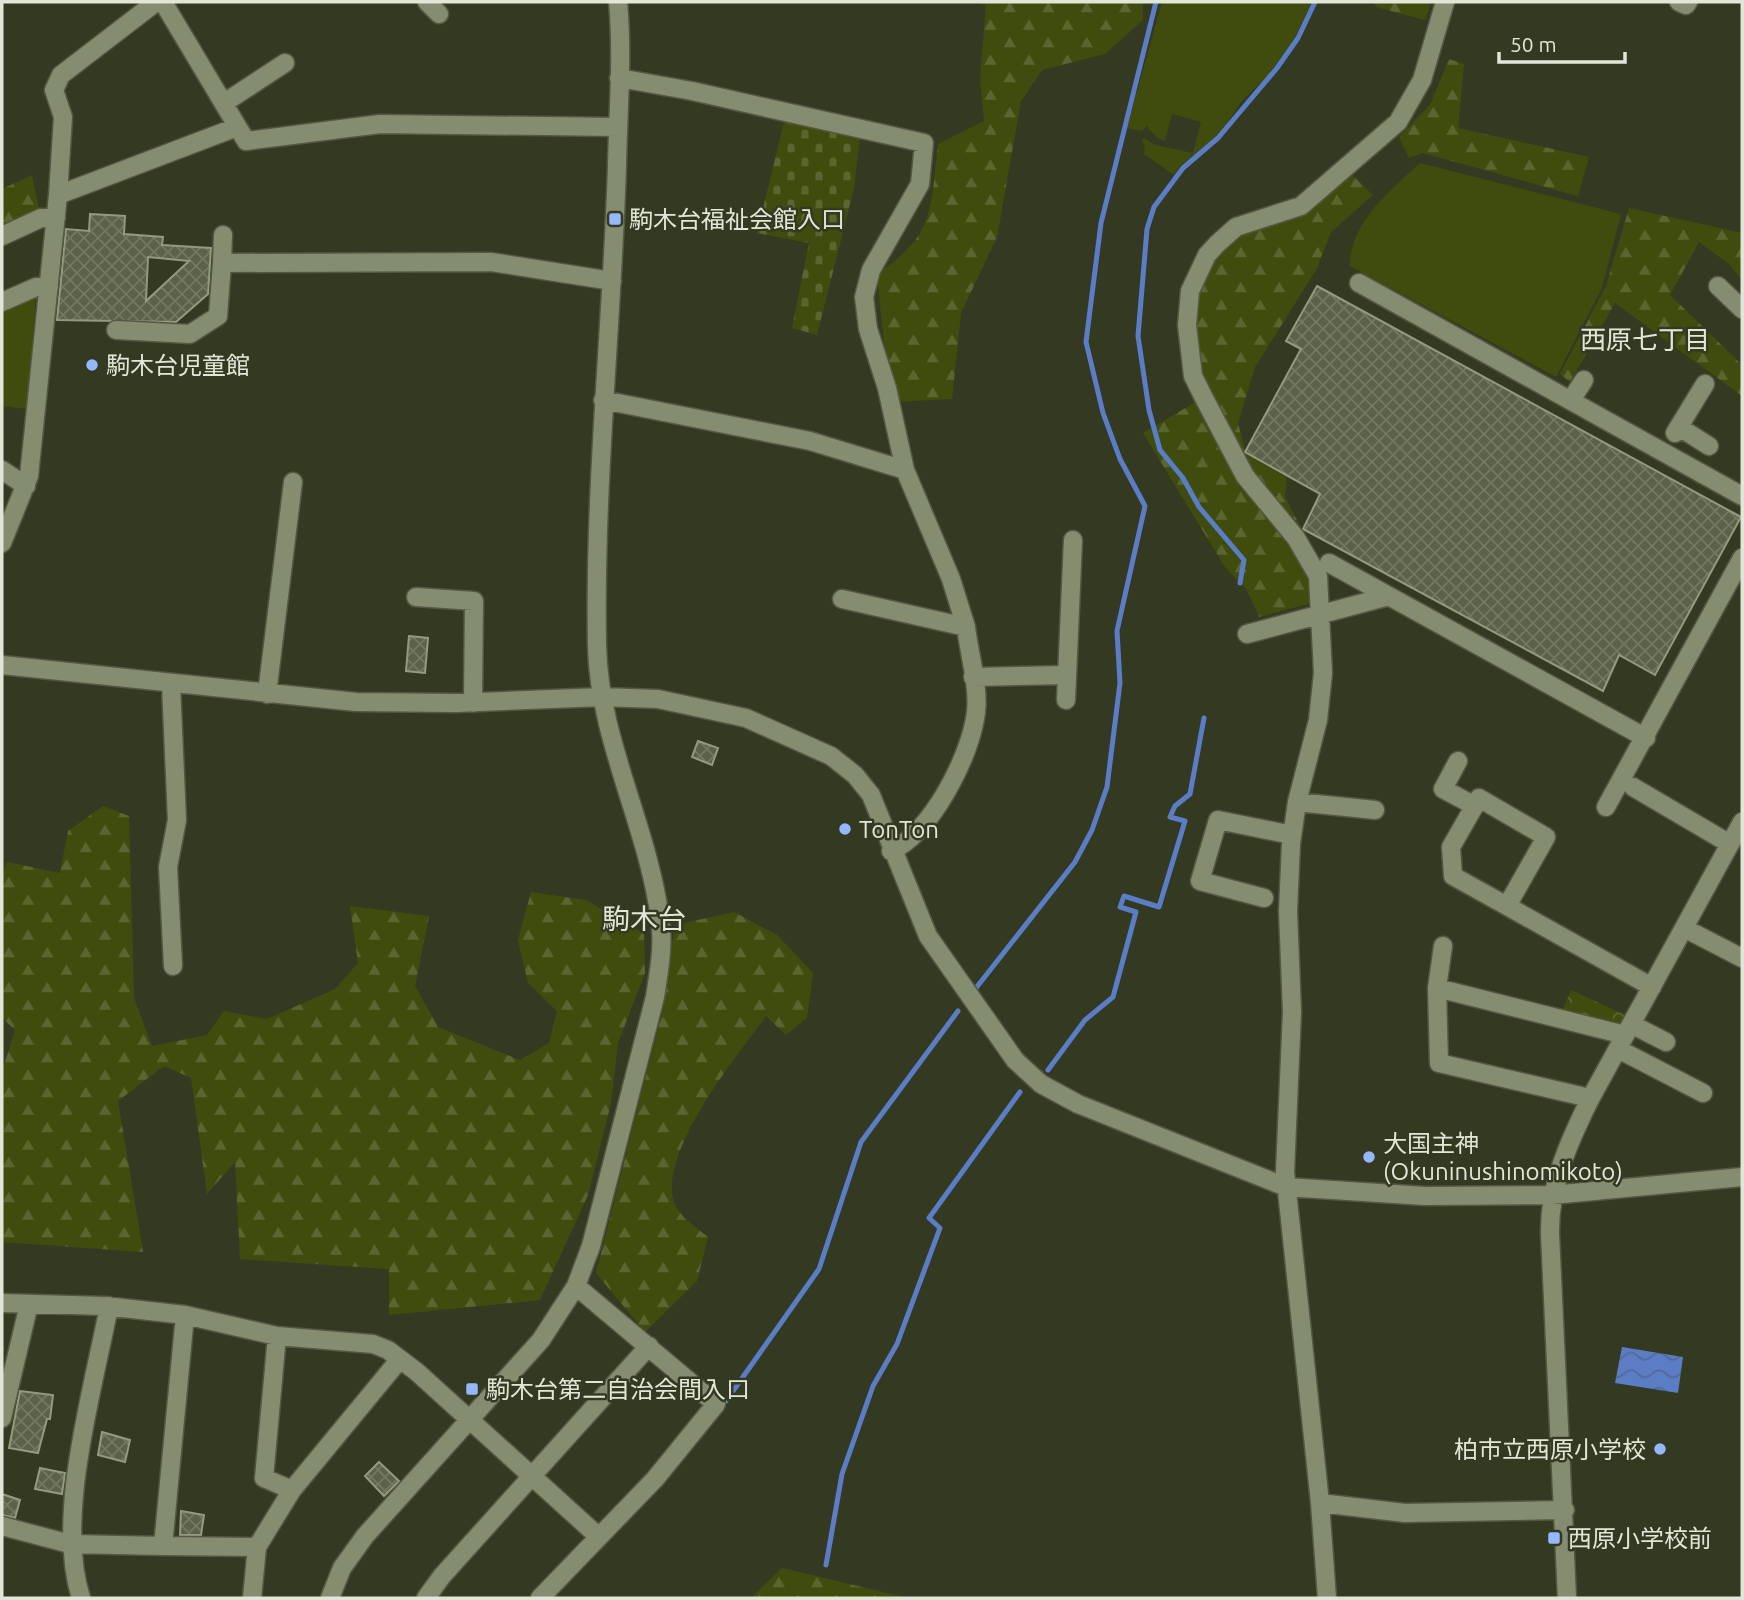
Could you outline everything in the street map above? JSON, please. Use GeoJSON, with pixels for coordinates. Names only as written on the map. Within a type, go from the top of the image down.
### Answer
{"type":"FeatureCollection","features":[{"type":"Feature","properties":{"kind":"street"},"geometry":{"type":"LineString","coordinates":[[3,536],[26,486],[33,453],[63,117],[54,90],[61,75],[156,2]]}},
{"type":"Feature","properties":{"kind":"street"},"geometry":{"type":"LineString","coordinates":[[163,2],[246,141],[380,124],[618,127]]}},
{"type":"Feature","properties":{"kind":"street"},"geometry":{"type":"LineString","coordinates":[[330,1598],[342,1568],[365,1536],[467,1419],[541,1340],[576,1286],[591,1246],[655,997],[662,956],[661,919],[647,857],[602,697],[597,636],[598,508],[618,127],[618,2]]}},
{"type":"Feature","properties":{"kind":"street"},"geometry":{"type":"LineString","coordinates":[[1326,1598],[1320,1503],[1286,1187],[1292,1012],[1288,911],[1297,802],[1323,673],[1318,576],[1296,538],[1245,476],[1193,376],[1187,335],[1189,291],[1207,255],[1236,227],[1301,206],[1398,122],[1422,80],[1445,2]]}},
{"type":"Feature","properties":{"kind":"street"},"geometry":{"type":"LineString","coordinates":[[1679,2],[1686,5],[1688,2]]}},
{"type":"Feature","properties":{"kind":"street"},"geometry":{"type":"LineString","coordinates":[[224,103],[285,63]]}},
{"type":"Feature","properties":{"kind":"street"},"geometry":{"type":"LineString","coordinates":[[619,78],[692,90],[924,143],[919,184],[872,270],[864,297],[868,329],[887,388],[905,470],[951,579],[966,626],[976,712],[955,774],[928,819],[906,845],[891,852]]}},
{"type":"Feature","properties":{"kind":"street"},"geometry":{"type":"LineString","coordinates":[[58,195],[237,127]]}},
{"type":"Feature","properties":{"kind":"street"},"geometry":{"type":"LineString","coordinates":[[2,236],[41,218],[56,218]]}},
{"type":"Feature","properties":{"kind":"street"},"geometry":{"type":"LineString","coordinates":[[116,330],[190,334],[218,316],[223,235]]}},
{"type":"Feature","properties":{"kind":"street"},"geometry":{"type":"LineString","coordinates":[[222,263],[491,262],[612,281]]}},
{"type":"Feature","properties":{"kind":"street"},"geometry":{"type":"LineString","coordinates":[[1359,283],[1742,496]]}},
{"type":"Feature","properties":{"kind":"street"},"geometry":{"type":"LineString","coordinates":[[1718,286],[1742,309]]}},
{"type":"Feature","properties":{"kind":"street"},"geometry":{"type":"LineString","coordinates":[[2,302],[36,287],[49,287]]}},
{"type":"Feature","properties":{"kind":"street"},"geometry":{"type":"LineString","coordinates":[[1571,400],[1584,380]]}},
{"type":"Feature","properties":{"kind":"street"},"geometry":{"type":"LineString","coordinates":[[1704,384],[1677,430],[1709,446]]}},
{"type":"Feature","properties":{"kind":"street"},"geometry":{"type":"LineString","coordinates":[[603,400],[810,441],[905,470]]}},
{"type":"Feature","properties":{"kind":"street"},"geometry":{"type":"LineString","coordinates":[[2,470],[26,486]]}},
{"type":"Feature","properties":{"kind":"street"},"geometry":{"type":"LineString","coordinates":[[267,694],[293,482]]}},
{"type":"Feature","properties":{"kind":"street"},"geometry":{"type":"LineString","coordinates":[[1066,700],[1073,540]]}},
{"type":"Feature","properties":{"kind":"street"},"geometry":{"type":"LineString","coordinates":[[1606,807],[1742,558]]}},
{"type":"Feature","properties":{"kind":"street"},"geometry":{"type":"LineString","coordinates":[[1329,563],[1646,738]]}},
{"type":"Feature","properties":{"kind":"street"},"geometry":{"type":"LineString","coordinates":[[1247,634],[1389,596]]}},
{"type":"Feature","properties":{"kind":"street"},"geometry":{"type":"LineString","coordinates":[[415,597],[474,601],[473,703]]}},
{"type":"Feature","properties":{"kind":"street"},"geometry":{"type":"LineString","coordinates":[[842,599],[966,626]]}},
{"type":"Feature","properties":{"kind":"street"},"geometry":{"type":"LineString","coordinates":[[2,666],[356,702],[473,703],[602,697],[658,699],[720,712],[786,734],[831,756],[855,775],[871,795],[891,852],[928,936],[1016,1060],[1035,1079],[1078,1104],[1286,1187],[1425,1196],[1552,1195],[1742,1177]]}},
{"type":"Feature","properties":{"kind":"street"},"geometry":{"type":"LineString","coordinates":[[972,677],[1067,675]]}},
{"type":"Feature","properties":{"kind":"street"},"geometry":{"type":"LineString","coordinates":[[171,685],[177,820],[169,867],[173,966]]}},
{"type":"Feature","properties":{"kind":"street"},"geometry":{"type":"LineString","coordinates":[[1458,761],[1443,789],[1475,806]]}},
{"type":"Feature","properties":{"kind":"street"},"geometry":{"type":"LineString","coordinates":[[1633,787],[1730,844]]}},
{"type":"Feature","properties":{"kind":"street"},"geometry":{"type":"LineString","coordinates":[[1507,906],[1546,837],[1479,798],[1451,847],[1453,876],[1652,987]]}},
{"type":"Feature","properties":{"kind":"street"},"geometry":{"type":"LineString","coordinates":[[1297,802],[1375,810]]}},
{"type":"Feature","properties":{"kind":"street"},"geometry":{"type":"LineString","coordinates":[[1264,898],[1199,881],[1218,820],[1293,835]]}},
{"type":"Feature","properties":{"kind":"street"},"geometry":{"type":"LineString","coordinates":[[1567,1598],[1550,1234],[1552,1195],[1568,1144],[1589,1101],[1742,822]]}},
{"type":"Feature","properties":{"kind":"street"},"geometry":{"type":"LineString","coordinates":[[1684,928],[1742,958]]}},
{"type":"Feature","properties":{"kind":"street"},"geometry":{"type":"LineString","coordinates":[[1443,946],[1437,989],[1439,1063],[1581,1096],[1589,1101]]}},
{"type":"Feature","properties":{"kind":"street"},"geometry":{"type":"LineString","coordinates":[[1437,989],[1625,1036],[1666,1042]]}},
{"type":"Feature","properties":{"kind":"street"},"geometry":{"type":"LineString","coordinates":[[1625,1036],[1703,1093]]}},
{"type":"Feature","properties":{"kind":"street"},"geometry":{"type":"LineString","coordinates":[[540,1598],[655,1479],[716,1404],[576,1286]]}},
{"type":"Feature","properties":{"kind":"street"},"geometry":{"type":"LineString","coordinates":[[2,1303],[109,1306],[186,1315],[277,1336],[373,1344],[400,1359],[599,1537]]}},
{"type":"Feature","properties":{"kind":"street"},"geometry":{"type":"LineString","coordinates":[[2,1418],[29,1304]]}},
{"type":"Feature","properties":{"kind":"street"},"geometry":{"type":"LineString","coordinates":[[81,1598],[74,1576],[70,1544],[76,1479],[109,1306]]}},
{"type":"Feature","properties":{"kind":"street"},"geometry":{"type":"LineString","coordinates":[[163,1546],[186,1315]]}},
{"type":"Feature","properties":{"kind":"street"},"geometry":{"type":"LineString","coordinates":[[277,1336],[264,1478],[292,1490]]}},
{"type":"Feature","properties":{"kind":"street"},"geometry":{"type":"LineString","coordinates":[[426,1598],[442,1576],[649,1346]]}},
{"type":"Feature","properties":{"kind":"street"},"geometry":{"type":"LineString","coordinates":[[252,1598],[257,1547],[292,1490],[400,1359]]}},
{"type":"Feature","properties":{"kind":"street"},"geometry":{"type":"LineString","coordinates":[[1320,1503],[1405,1513],[1564,1510]]}},
{"type":"Feature","properties":{"kind":"street"},"geometry":{"type":"LineString","coordinates":[[2,1526],[70,1544],[257,1547]]}},
{"type":"Feature","properties":{"kind":"green space"},"geometry":{"type":"Polygon","coordinates":[[[973,2],[1143,2],[1143,20],[1105,54],[1042,70],[1021,101],[997,237],[961,313],[952,399],[890,402],[877,274],[910,246],[927,219],[938,144],[984,121],[980,79],[986,5],[973,2]]]}},
{"type":"Feature","properties":{"kind":"green space"},"geometry":{"type":"Polygon","coordinates":[[[1162,2],[1312,2],[1294,39],[1268,75],[1241,102],[1219,135],[1179,167],[1174,175],[1144,154],[1142,140],[1144,138],[1155,145],[1193,153],[1201,122],[1172,114],[1165,141],[1156,137],[1147,126],[1142,131],[1127,128],[1162,2]]]}},
{"type":"Feature","properties":{"kind":"green space"},"geometry":{"type":"Polygon","coordinates":[[[1374,2],[1431,2],[1425,20],[1376,7],[1374,2]]]}},
{"type":"Feature","properties":{"kind":"green space"},"geometry":{"type":"Polygon","coordinates":[[[1449,59],[1464,64],[1458,128],[1589,157],[1578,196],[1423,153],[1409,158],[1399,137],[1430,105],[1449,59]]]}},
{"type":"Feature","properties":{"kind":"green space"},"geometry":{"type":"Polygon","coordinates":[[[785,118],[860,135],[854,188],[817,335],[792,328],[809,243],[757,233],[785,118]]]}},
{"type":"Feature","properties":{"kind":"green space"},"geometry":{"type":"Polygon","coordinates":[[[1420,163],[1621,214],[1602,288],[1556,377],[1350,266],[1352,250],[1364,221],[1385,196],[1420,163]]]}},
{"type":"Feature","properties":{"kind":"green space"},"geometry":{"type":"Polygon","coordinates":[[[1349,172],[1373,195],[1331,232],[1316,270],[1255,367],[1238,423],[1246,454],[1287,478],[1285,497],[1324,572],[1315,602],[1259,617],[1247,590],[1225,567],[1143,433],[1194,403],[1182,372],[1185,282],[1203,250],[1349,172]]]}},
{"type":"Feature","properties":{"kind":"green space"},"geometry":{"type":"Polygon","coordinates":[[[32,175],[40,215],[2,229],[2,189],[32,175]]]}},
{"type":"Feature","properties":{"kind":"green space"},"geometry":{"type":"Polygon","coordinates":[[[1629,208],[1742,233],[1742,280],[1729,264],[1699,242],[1670,295],[1742,365],[1742,396],[1615,303],[1570,382],[1560,374],[1606,286],[1629,208]]]}},
{"type":"Feature","properties":{"kind":"green space"},"geometry":{"type":"Polygon","coordinates":[[[36,295],[27,409],[2,406],[2,309],[36,295]]]}},
{"type":"Feature","properties":{"kind":"green space"},"geometry":{"type":"Polygon","coordinates":[[[103,806],[129,816],[134,998],[152,1046],[207,1035],[224,1011],[267,1019],[335,989],[358,963],[350,906],[429,916],[415,986],[438,1027],[520,1060],[549,1043],[557,1011],[528,983],[518,940],[531,892],[586,900],[644,934],[645,973],[618,1043],[611,1103],[588,1195],[540,1300],[389,1315],[389,1269],[240,1259],[235,1162],[207,1194],[191,1078],[164,1066],[118,1101],[143,1252],[2,1242],[2,1071],[15,1030],[2,1018],[2,875],[7,862],[60,873],[68,831],[103,806]]]}},
{"type":"Feature","properties":{"kind":"green space"},"geometry":{"type":"Polygon","coordinates":[[[734,912],[777,935],[813,973],[807,1018],[786,1035],[766,1016],[722,1076],[693,1124],[681,1148],[674,1171],[672,1192],[680,1212],[708,1237],[697,1281],[645,1332],[596,1273],[662,1013],[675,925],[734,912]]]}},
{"type":"Feature","properties":{"kind":"green space"},"geometry":{"type":"Polygon","coordinates":[[[1571,990],[1625,1015],[1621,1023],[1563,1010],[1571,990]]]}},
{"type":"Feature","properties":{"kind":"green space"},"geometry":{"type":"Polygon","coordinates":[[[782,1568],[908,1598],[751,1598],[782,1568]]]}},
{"type":"Feature","properties":{"kind":"water"},"geometry":{"type":"Polygon","coordinates":[[[1622,1347],[1683,1357],[1678,1393],[1615,1383],[1622,1347]]]}},
{"type":"Feature","properties":{"kind":"building"},"geometry":{"type":"Polygon","coordinates":[[[90,214],[125,216],[124,234],[163,237],[162,245],[211,248],[208,294],[176,322],[57,320],[66,229],[89,231],[90,214]],[[148,257],[146,301],[189,261],[148,257]]]}},
{"type":"Feature","properties":{"kind":"building"},"geometry":{"type":"Polygon","coordinates":[[[1317,286],[1741,517],[1655,675],[1619,655],[1603,691],[1303,529],[1320,494],[1245,452],[1301,349],[1286,341],[1317,286]]]}},
{"type":"Feature","properties":{"kind":"building"},"geometry":{"type":"Polygon","coordinates":[[[409,636],[428,638],[425,673],[406,671],[409,636]]]}},
{"type":"Feature","properties":{"kind":"building"},"geometry":{"type":"Polygon","coordinates":[[[698,741],[718,748],[712,765],[692,757],[698,741]]]}},
{"type":"Feature","properties":{"kind":"building"},"geometry":{"type":"Polygon","coordinates":[[[20,1391],[53,1395],[50,1419],[47,1419],[38,1453],[9,1448],[20,1391]]]}},
{"type":"Feature","properties":{"kind":"building"},"geometry":{"type":"Polygon","coordinates":[[[102,1432],[130,1440],[125,1462],[98,1455],[102,1432]]]}},
{"type":"Feature","properties":{"kind":"building"},"geometry":{"type":"Polygon","coordinates":[[[379,1462],[399,1481],[384,1496],[365,1476],[379,1462]]]}},
{"type":"Feature","properties":{"kind":"building"},"geometry":{"type":"Polygon","coordinates":[[[40,1468],[65,1473],[62,1494],[35,1489],[40,1468]]]}},
{"type":"Feature","properties":{"kind":"building"},"geometry":{"type":"Polygon","coordinates":[[[2,1494],[20,1500],[15,1518],[2,1515],[2,1494]]]}},
{"type":"Feature","properties":{"kind":"building"},"geometry":{"type":"Polygon","coordinates":[[[181,1511],[204,1515],[201,1535],[180,1535],[181,1511]]]}},
{"type":"Feature","properties":{"kind":"waterway"},"geometry":{"type":"LineString","coordinates":[[976,988],[1075,862],[1092,830],[1107,787],[1120,683],[1117,631],[1145,506],[1120,459],[1103,413],[1086,342],[1101,223],[1156,2]]}},
{"type":"Feature","properties":{"kind":"waterway"},"geometry":{"type":"LineString","coordinates":[[1240,583],[1244,560],[1199,507],[1183,478],[1160,450],[1149,410],[1138,336],[1147,229],[1154,207],[1183,168],[1218,138],[1277,68],[1298,38],[1315,2]]}},
{"type":"Feature","properties":{"kind":"waterway"},"geometry":{"type":"LineString","coordinates":[[1048,1070],[1085,1020],[1113,997],[1136,912],[1120,907],[1124,896],[1159,907],[1185,821],[1170,817],[1175,806],[1190,794],[1204,718]]}},
{"type":"Feature","properties":{"kind":"waterway"},"geometry":{"type":"LineString","coordinates":[[726,1401],[819,1269],[861,1142],[958,1011]]}},
{"type":"Feature","properties":{"kind":"waterway"},"geometry":{"type":"LineString","coordinates":[[826,1565],[842,1474],[873,1386],[897,1344],[940,1228],[929,1218],[1020,1092]]}},
{"type":"Feature","properties":{"kind":"place","name":"駒木台福祉会館入口"},"geometry":{"type":"Point","coordinates":[615,219]}},
{"type":"Feature","properties":{"kind":"place","name":"駒木台児童館"},"geometry":{"type":"Point","coordinates":[92,365]}},
{"type":"Feature","properties":{"kind":"place","name":"TonTon"},"geometry":{"type":"Point","coordinates":[845,829]}},
{"type":"Feature","properties":{"kind":"place","name":"大国主神 (Okuninushinomikoto)"},"geometry":{"type":"Point","coordinates":[1369,1157]}},
{"type":"Feature","properties":{"kind":"place","name":"駒木台第二自治会間入口"},"geometry":{"type":"Point","coordinates":[472,1389]}},
{"type":"Feature","properties":{"kind":"place","name":"柏市立西原小学校"},"geometry":{"type":"Point","coordinates":[1660,1449]}},
{"type":"Feature","properties":{"kind":"place","name":"西原小学校前"},"geometry":{"type":"Point","coordinates":[1554,1538]}},
{"type":"Feature","properties":{"kind":"district","name":"西原七丁目"},"geometry":{"type":"Point","coordinates":[1645,339]}},
{"type":"Feature","properties":{"kind":"district","name":"駒木台"},"geometry":{"type":"Point","coordinates":[644,918]}}]}
